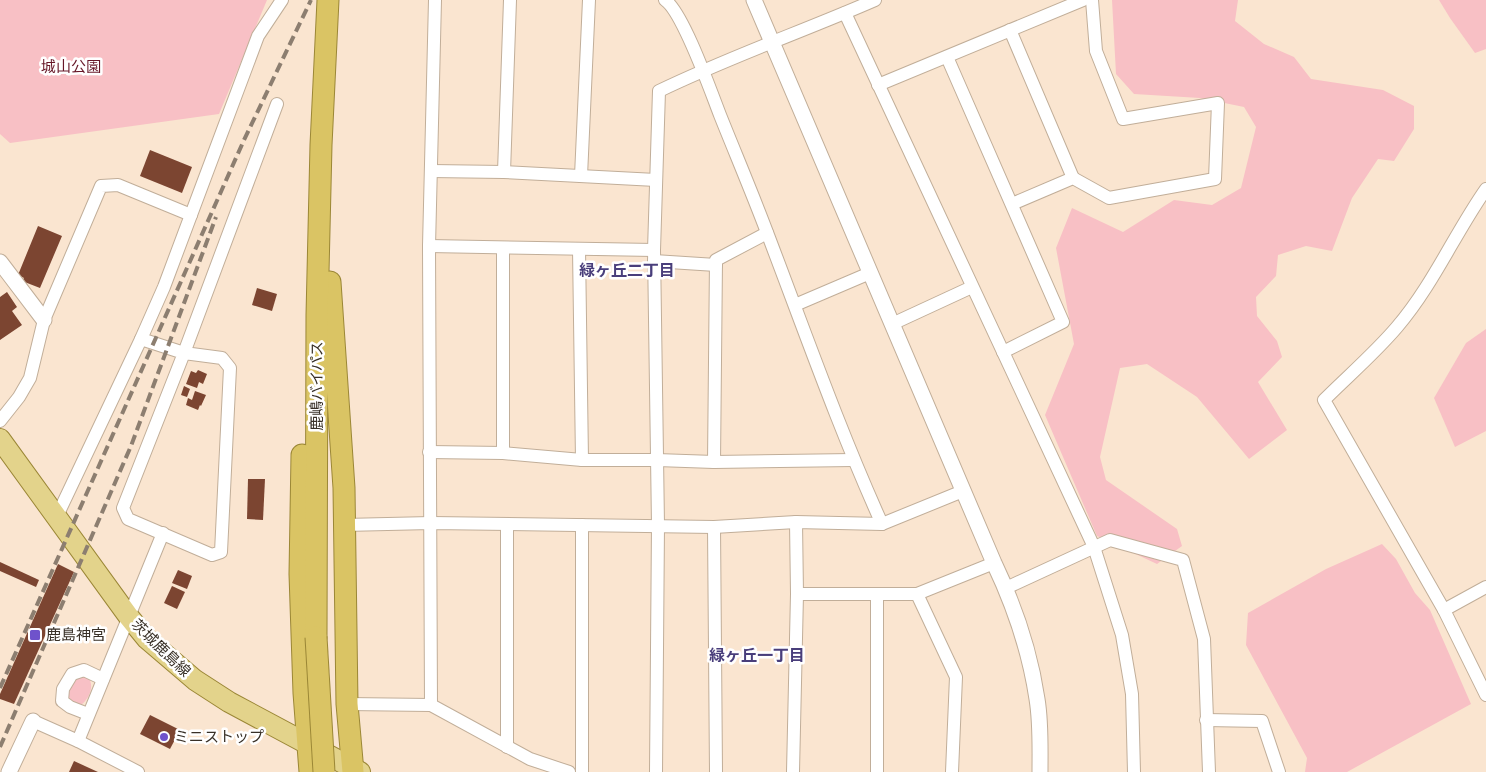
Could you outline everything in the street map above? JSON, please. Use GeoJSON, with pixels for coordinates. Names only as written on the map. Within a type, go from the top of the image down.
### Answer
{"type":"FeatureCollection","features":[{"type":"Feature","properties":{"kind":"highway","name":"鹿嶋バイパス"},"geometry":{"type":"LineString","coordinates":[[324,772],[316,637],[317,315],[321,145],[328,0]]}},
{"type":"Feature","properties":{"kind":"highway"},"geometry":{"type":"LineString","coordinates":[[321,145],[344,488],[347,704],[355,771]]}},
{"type":"Feature","properties":{"kind":"highway"},"geometry":{"type":"LineString","coordinates":[[310,772],[304,693],[300,574],[303,342],[317,315]]}},
{"type":"Feature","properties":{"kind":"main road","name":"茨城鹿島線"},"geometry":{"type":"LineString","coordinates":[[0,439],[147,639],[194,680],[229,702],[355,771]]}},
{"type":"Feature","properties":{"kind":"street"},"geometry":{"type":"LineString","coordinates":[[57,516],[141,339],[173,265],[258,36],[282,0]]}},
{"type":"Feature","properties":{"kind":"street"},"geometry":{"type":"LineString","coordinates":[[431,705],[430,246],[435,0]]}},
{"type":"Feature","properties":{"kind":"street"},"geometry":{"type":"LineString","coordinates":[[504,172],[510,0]]}},
{"type":"Feature","properties":{"kind":"street"},"geometry":{"type":"LineString","coordinates":[[581,176],[589,0]]}},
{"type":"Feature","properties":{"kind":"street"},"geometry":{"type":"LineString","coordinates":[[665,0],[669,2],[681,21],[702,70],[795,305],[853,460],[882,524]]}},
{"type":"Feature","properties":{"kind":"street"},"geometry":{"type":"LineString","coordinates":[[754,0],[1006,588],[1029,660],[1038,700],[1040,772]]}},
{"type":"Feature","properties":{"kind":"street"},"geometry":{"type":"LineString","coordinates":[[656,772],[658,525],[654,256],[659,91],[702,70],[772,44],[875,0]]}},
{"type":"Feature","properties":{"kind":"street"},"geometry":{"type":"LineString","coordinates":[[878,85],[1083,0]]}},
{"type":"Feature","properties":{"kind":"street"},"geometry":{"type":"LineString","coordinates":[[1010,30],[1073,178],[1109,198],[1215,179],[1218,103],[1122,120],[1096,51],[1092,0]]}},
{"type":"Feature","properties":{"kind":"street"},"geometry":{"type":"LineString","coordinates":[[845,13],[1094,547],[1122,635],[1132,694],[1134,772]]}},
{"type":"Feature","properties":{"kind":"street"},"geometry":{"type":"LineString","coordinates":[[947,57],[1063,322],[1003,352]]}},
{"type":"Feature","properties":{"kind":"street"},"geometry":{"type":"LineString","coordinates":[[141,339],[184,352],[222,358],[230,368],[221,552],[212,555],[128,519],[123,508],[184,352],[277,104]]}},
{"type":"Feature","properties":{"kind":"street"},"geometry":{"type":"LineString","coordinates":[[431,171],[504,172],[656,180]]}},
{"type":"Feature","properties":{"kind":"street"},"geometry":{"type":"LineString","coordinates":[[1012,204],[1073,178]]}},
{"type":"Feature","properties":{"kind":"street"},"geometry":{"type":"LineString","coordinates":[[0,421],[16,402],[30,378],[44,320],[101,186],[118,185],[191,215]]}},
{"type":"Feature","properties":{"kind":"street"},"geometry":{"type":"LineString","coordinates":[[1486,189],[1471,210],[1428,285],[1398,326],[1324,400],[1444,610],[1486,693]]}},
{"type":"Feature","properties":{"kind":"street"},"geometry":{"type":"LineString","coordinates":[[714,462],[716,260],[767,233]]}},
{"type":"Feature","properties":{"kind":"street"},"geometry":{"type":"LineString","coordinates":[[430,246],[579,249],[654,256],[716,265]]}},
{"type":"Feature","properties":{"kind":"street"},"geometry":{"type":"LineString","coordinates":[[503,248],[503,453]]}},
{"type":"Feature","properties":{"kind":"street"},"geometry":{"type":"LineString","coordinates":[[579,249],[582,460]]}},
{"type":"Feature","properties":{"kind":"street"},"geometry":{"type":"LineString","coordinates":[[0,262],[44,320]]}},
{"type":"Feature","properties":{"kind":"street"},"geometry":{"type":"LineString","coordinates":[[795,305],[870,273]]}},
{"type":"Feature","properties":{"kind":"street"},"geometry":{"type":"LineString","coordinates":[[892,324],[972,287]]}},
{"type":"Feature","properties":{"kind":"street"},"geometry":{"type":"LineString","coordinates":[[429,452],[503,453],[582,460],[714,462],[853,460]]}},
{"type":"Feature","properties":{"kind":"street"},"geometry":{"type":"LineString","coordinates":[[344,526],[431,523],[714,527],[796,522],[882,524],[963,491]]}},
{"type":"Feature","properties":{"kind":"street"},"geometry":{"type":"LineString","coordinates":[[793,772],[797,594],[796,522]]}},
{"type":"Feature","properties":{"kind":"street"},"geometry":{"type":"LineString","coordinates":[[507,524],[507,747]]}},
{"type":"Feature","properties":{"kind":"street"},"geometry":{"type":"LineString","coordinates":[[582,525],[582,772]]}},
{"type":"Feature","properties":{"kind":"street"},"geometry":{"type":"LineString","coordinates":[[714,527],[716,772]]}},
{"type":"Feature","properties":{"kind":"street"},"geometry":{"type":"LineString","coordinates":[[78,741],[163,533]]}},
{"type":"Feature","properties":{"kind":"street"},"geometry":{"type":"LineString","coordinates":[[1006,588],[1110,540],[1183,560],[1204,639],[1209,772]]}},
{"type":"Feature","properties":{"kind":"street"},"geometry":{"type":"LineString","coordinates":[[797,594],[878,596],[917,594],[994,563]]}},
{"type":"Feature","properties":{"kind":"street"},"geometry":{"type":"LineString","coordinates":[[1444,610],[1486,587]]}},
{"type":"Feature","properties":{"kind":"street"},"geometry":{"type":"LineString","coordinates":[[917,594],[956,677],[952,772]]}},
{"type":"Feature","properties":{"kind":"street"},"geometry":{"type":"LineString","coordinates":[[878,596],[878,772]]}},
{"type":"Feature","properties":{"kind":"street"},"geometry":{"type":"LineString","coordinates":[[88,714],[70,707],[62,701],[63,689],[72,674],[84,670],[103,678]]}},
{"type":"Feature","properties":{"kind":"street"},"geometry":{"type":"LineString","coordinates":[[347,704],[431,705],[530,759],[569,772]]}},
{"type":"Feature","properties":{"kind":"street"},"geometry":{"type":"LineString","coordinates":[[1206,720],[1262,721],[1279,772]]}},
{"type":"Feature","properties":{"kind":"street"},"geometry":{"type":"LineString","coordinates":[[9,772],[33,721],[78,741],[138,772]]}},
{"type":"Feature","properties":{"kind":"green space","name":"城山公園"},"geometry":{"type":"Polygon","coordinates":[[[0,0],[267,0],[219,114],[10,143],[0,134],[0,0]]]}},
{"type":"Feature","properties":{"kind":"green space"},"geometry":{"type":"Polygon","coordinates":[[[1112,0],[1238,0],[1235,21],[1264,44],[1294,57],[1311,79],[1383,90],[1414,106],[1414,129],[1394,161],[1378,159],[1352,198],[1332,251],[1306,246],[1278,255],[1276,276],[1256,297],[1257,316],[1277,341],[1282,357],[1258,382],[1287,430],[1249,459],[1197,397],[1147,364],[1120,368],[1100,457],[1106,480],[1177,529],[1182,546],[1157,564],[1097,536],[1045,415],[1074,344],[1056,248],[1072,208],[1123,232],[1174,200],[1212,205],[1241,188],[1256,127],[1244,107],[1200,98],[1134,94],[1116,74],[1112,0]]]}},
{"type":"Feature","properties":{"kind":"green space"},"geometry":{"type":"Polygon","coordinates":[[[1439,0],[1486,0],[1486,49],[1475,53],[1439,0]]]}},
{"type":"Feature","properties":{"kind":"green space"},"geometry":{"type":"Polygon","coordinates":[[[1486,329],[1486,431],[1455,447],[1434,398],[1466,343],[1486,329]]]}},
{"type":"Feature","properties":{"kind":"green space"},"geometry":{"type":"Polygon","coordinates":[[[1382,544],[1396,559],[1415,593],[1430,610],[1471,704],[1347,772],[1305,772],[1307,758],[1246,645],[1248,613],[1326,569],[1382,544]]]}},
{"type":"Feature","properties":{"kind":"green space"},"geometry":{"type":"Polygon","coordinates":[[[78,676],[88,677],[91,684],[89,696],[81,705],[68,700],[71,688],[78,676]]]}},
{"type":"Feature","properties":{"kind":"building"},"geometry":{"type":"Polygon","coordinates":[[[150,150],[192,167],[182,193],[140,176],[150,150]]]}},
{"type":"Feature","properties":{"kind":"building"},"geometry":{"type":"Polygon","coordinates":[[[38,226],[62,236],[40,288],[22,281],[24,278],[18,275],[38,226]]]}},
{"type":"Feature","properties":{"kind":"building"},"geometry":{"type":"Polygon","coordinates":[[[257,288],[277,294],[272,311],[252,305],[257,288]]]}},
{"type":"Feature","properties":{"kind":"building"},"geometry":{"type":"Polygon","coordinates":[[[7,292],[17,307],[12,311],[22,325],[0,340],[0,297],[7,292]]]}},
{"type":"Feature","properties":{"kind":"building"},"geometry":{"type":"Polygon","coordinates":[[[198,370],[207,374],[203,384],[199,382],[197,388],[186,384],[191,371],[196,373],[198,370]]]}},
{"type":"Feature","properties":{"kind":"building"},"geometry":{"type":"Polygon","coordinates":[[[184,386],[190,389],[187,397],[181,395],[184,386]]]}},
{"type":"Feature","properties":{"kind":"building"},"geometry":{"type":"Polygon","coordinates":[[[195,391],[206,395],[198,410],[186,405],[188,398],[192,400],[195,391]]]}},
{"type":"Feature","properties":{"kind":"building"},"geometry":{"type":"Polygon","coordinates":[[[248,479],[265,479],[263,520],[247,519],[248,479]]]}},
{"type":"Feature","properties":{"kind":"building"},"geometry":{"type":"Polygon","coordinates":[[[0,562],[39,580],[36,587],[0,571],[0,562]]]}},
{"type":"Feature","properties":{"kind":"building"},"geometry":{"type":"Polygon","coordinates":[[[58,564],[74,572],[14,704],[0,699],[0,694],[58,564]]]}},
{"type":"Feature","properties":{"kind":"building"},"geometry":{"type":"Polygon","coordinates":[[[178,570],[192,576],[187,589],[172,583],[178,570]]]}},
{"type":"Feature","properties":{"kind":"building"},"geometry":{"type":"Polygon","coordinates":[[[172,586],[185,592],[177,609],[164,603],[172,586]]]}},
{"type":"Feature","properties":{"kind":"building"},"geometry":{"type":"Polygon","coordinates":[[[150,715],[180,730],[170,749],[140,734],[150,715]]]}},
{"type":"Feature","properties":{"kind":"building"},"geometry":{"type":"Polygon","coordinates":[[[74,761],[98,772],[69,772],[74,761]]]}},
{"type":"Feature","properties":{"kind":"railway"},"geometry":{"type":"LineString","coordinates":[[0,688],[244,140],[311,0]]}},
{"type":"Feature","properties":{"kind":"railway"},"geometry":{"type":"LineString","coordinates":[[0,747],[131,446],[216,217]]}},
{"type":"Feature","properties":{"kind":"place","name":"鹿島神宮"},"geometry":{"type":"Point","coordinates":[35,635]}},
{"type":"Feature","properties":{"kind":"place","name":"ミニストップ"},"geometry":{"type":"Point","coordinates":[164,737]}},
{"type":"Feature","properties":{"kind":"district","name":"緑ヶ丘二丁目"},"geometry":{"type":"Point","coordinates":[627,270]}},
{"type":"Feature","properties":{"kind":"district","name":"緑ヶ丘一丁目"},"geometry":{"type":"Point","coordinates":[757,655]}}]}
